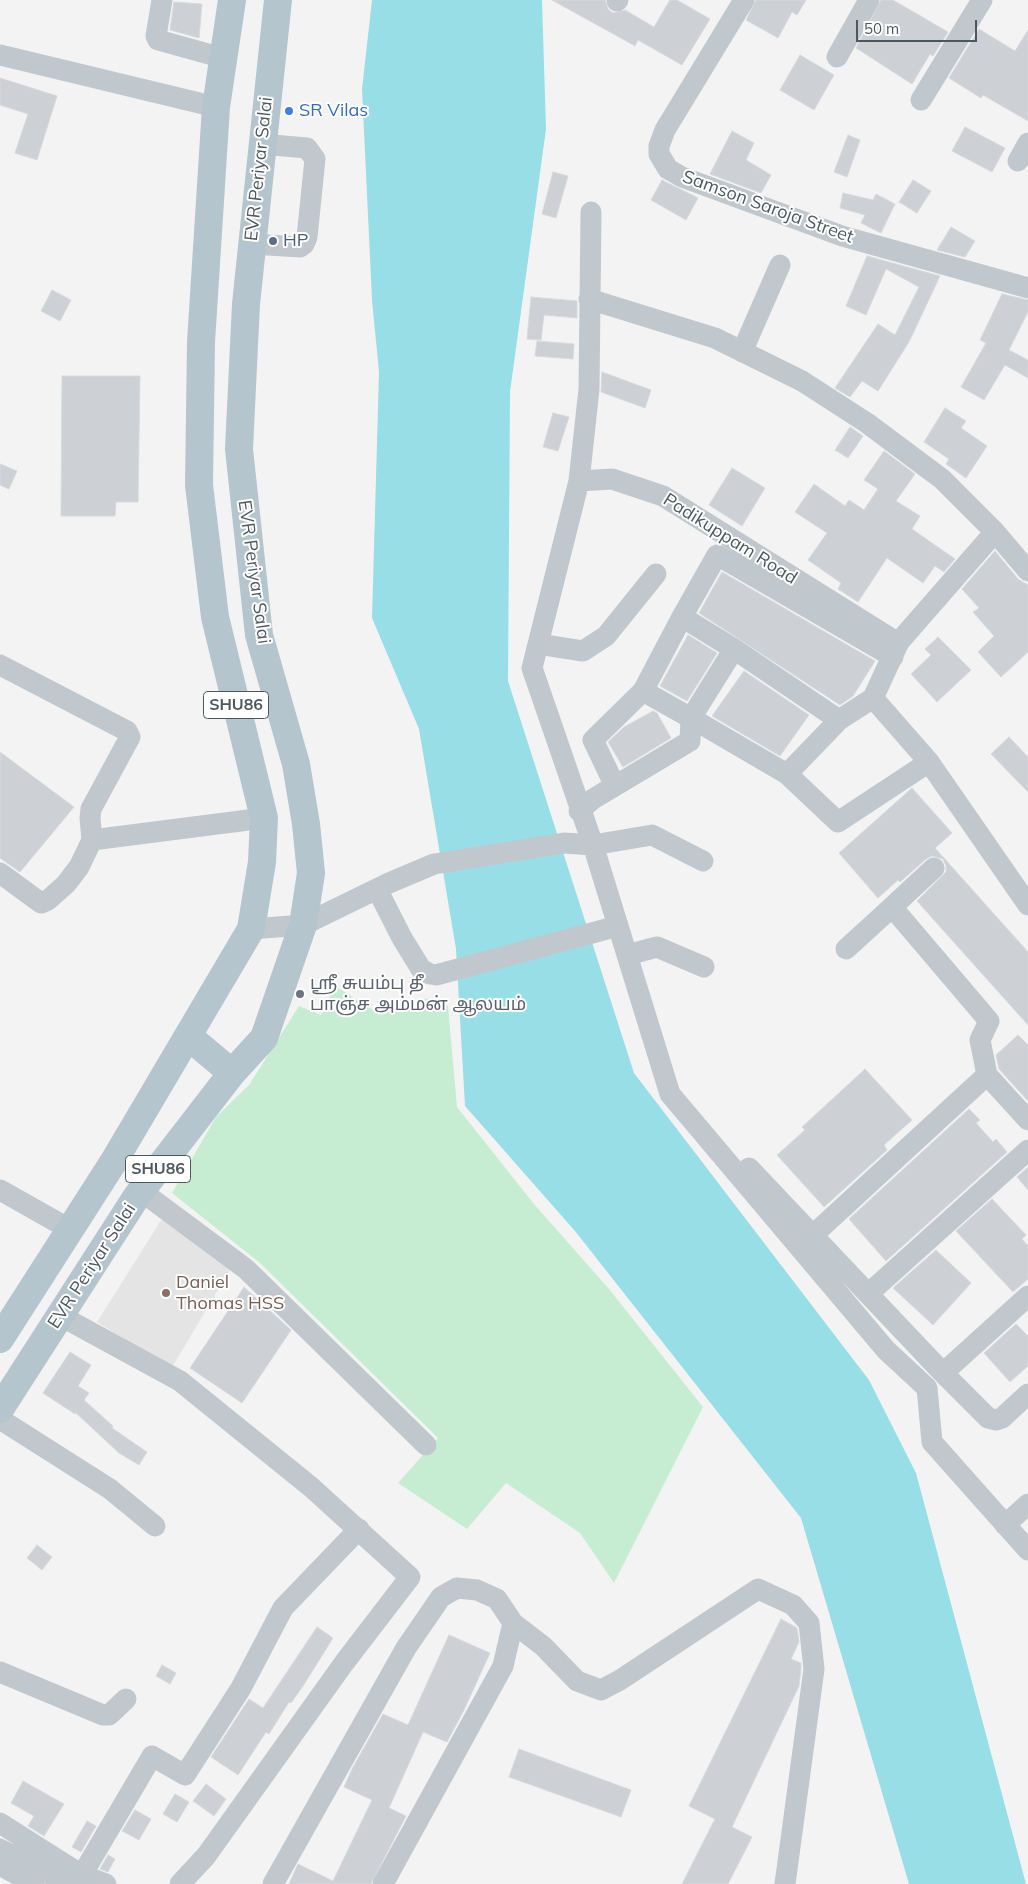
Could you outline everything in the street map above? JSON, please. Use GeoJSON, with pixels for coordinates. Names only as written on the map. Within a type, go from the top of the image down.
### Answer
{"type":"FeatureCollection","features":[{"type":"Feature","properties":{"kind":"main road","name":"EVR Periyar Salai"},"geometry":{"type":"LineString","coordinates":[[0,1339],[71,1230],[251,929],[262,862],[264,818],[215,617],[199,485],[201,342],[216,107],[232,0]]}},
{"type":"Feature","properties":{"kind":"main road","name":"EVR Periyar Salai"},"geometry":{"type":"LineString","coordinates":[[0,1409],[59,1315],[141,1191],[232,1073],[264,1038],[303,925],[311,873],[306,824],[296,764],[259,635],[239,449],[246,304],[261,144],[278,0]]}},
{"type":"Feature","properties":{"kind":"main road"},"geometry":{"type":"LineString","coordinates":[[188,1036],[232,1073]]}},
{"type":"Feature","properties":{"kind":"street"},"geometry":{"type":"LineString","coordinates":[[162,0],[156,36],[158,40],[223,58]]}},
{"type":"Feature","properties":{"kind":"street","name":"Samson Saroja Street"},"geometry":{"type":"LineString","coordinates":[[744,0],[665,130],[659,146],[659,154],[668,169],[682,177],[842,236],[1028,288]]}},
{"type":"Feature","properties":{"kind":"street"},"geometry":{"type":"LineString","coordinates":[[837,57],[869,0]]}},
{"type":"Feature","properties":{"kind":"street"},"geometry":{"type":"LineString","coordinates":[[921,100],[982,0]]}},
{"type":"Feature","properties":{"kind":"street"},"geometry":{"type":"LineString","coordinates":[[0,55],[216,107]]}},
{"type":"Feature","properties":{"kind":"street"},"geometry":{"type":"LineString","coordinates":[[252,244],[300,247],[304,244],[307,238],[315,159],[307,148],[261,144]]}},
{"type":"Feature","properties":{"kind":"street"},"geometry":{"type":"LineString","coordinates":[[590,212],[589,390],[579,481],[532,668],[579,811],[593,845],[670,1094],[886,1350],[927,1388],[932,1442],[1028,1550]]}},
{"type":"Feature","properties":{"kind":"street"},"geometry":{"type":"LineString","coordinates":[[742,352],[780,265]]}},
{"type":"Feature","properties":{"kind":"street"},"geometry":{"type":"LineString","coordinates":[[589,299],[715,338],[802,381],[867,423],[942,479],[995,532],[1028,571]]}},
{"type":"Feature","properties":{"kind":"street","name":"Padikuppam Road"},"geometry":{"type":"LineString","coordinates":[[579,481],[612,479],[663,496],[895,650]]}},
{"type":"Feature","properties":{"kind":"street"},"geometry":{"type":"LineString","coordinates":[[786,774],[839,720],[874,698],[895,650],[995,532]]}},
{"type":"Feature","properties":{"kind":"street"},"geometry":{"type":"LineString","coordinates":[[615,786],[594,740],[643,691],[717,555],[895,650]]}},
{"type":"Feature","properties":{"kind":"street"},"geometry":{"type":"LineString","coordinates":[[538,644],[583,651],[606,636],[656,574]]}},
{"type":"Feature","properties":{"kind":"street"},"geometry":{"type":"LineString","coordinates":[[682,617],[734,649],[839,720]]}},
{"type":"Feature","properties":{"kind":"street"},"geometry":{"type":"LineString","coordinates":[[579,811],[615,786],[690,741],[691,718],[734,649]]}},
{"type":"Feature","properties":{"kind":"street"},"geometry":{"type":"LineString","coordinates":[[0,665],[129,733],[129,740],[91,809],[92,840],[73,876],[45,902],[38,902],[0,873]]}},
{"type":"Feature","properties":{"kind":"street"},"geometry":{"type":"LineString","coordinates":[[643,691],[786,774],[838,822],[929,762]]}},
{"type":"Feature","properties":{"kind":"street"},"geometry":{"type":"LineString","coordinates":[[874,698],[929,762],[1028,905]]}},
{"type":"Feature","properties":{"kind":"street"},"geometry":{"type":"LineString","coordinates":[[92,840],[264,818]]}},
{"type":"Feature","properties":{"kind":"street"},"geometry":{"type":"LineString","coordinates":[[251,929],[303,925],[434,864],[564,843],[593,845],[652,834],[703,861]]}},
{"type":"Feature","properties":{"kind":"street"},"geometry":{"type":"LineString","coordinates":[[846,949],[934,868]]}},
{"type":"Feature","properties":{"kind":"street"},"geometry":{"type":"LineString","coordinates":[[377,889],[397,931],[425,972],[436,974],[618,926]]}},
{"type":"Feature","properties":{"kind":"street"},"geometry":{"type":"LineString","coordinates":[[892,907],[989,1021],[980,1040],[987,1075],[1028,1120]]}},
{"type":"Feature","properties":{"kind":"street"},"geometry":{"type":"LineString","coordinates":[[627,955],[657,947],[704,967]]}},
{"type":"Feature","properties":{"kind":"street"},"geometry":{"type":"LineString","coordinates":[[813,1235],[987,1075]]}},
{"type":"Feature","properties":{"kind":"street"},"geometry":{"type":"LineString","coordinates":[[670,1094],[733,1151],[982,1415],[996,1420],[1002,1418],[1028,1394]]}},
{"type":"Feature","properties":{"kind":"street"},"geometry":{"type":"LineString","coordinates":[[868,1294],[1028,1150]]}},
{"type":"Feature","properties":{"kind":"street"},"geometry":{"type":"LineString","coordinates":[[0,1190],[71,1230]]}},
{"type":"Feature","properties":{"kind":"street"},"geometry":{"type":"LineString","coordinates":[[141,1191],[246,1269],[426,1445]]}},
{"type":"Feature","properties":{"kind":"street"},"geometry":{"type":"LineString","coordinates":[[943,1373],[1028,1296]]}},
{"type":"Feature","properties":{"kind":"street"},"geometry":{"type":"LineString","coordinates":[[59,1315],[180,1382],[311,1486],[410,1577],[344,1664],[206,1856],[180,1884]]}},
{"type":"Feature","properties":{"kind":"street"},"geometry":{"type":"LineString","coordinates":[[0,1419],[110,1489],[155,1526]]}},
{"type":"Feature","properties":{"kind":"street"},"geometry":{"type":"LineString","coordinates":[[1005,1525],[1028,1504]]}},
{"type":"Feature","properties":{"kind":"street"},"geometry":{"type":"LineString","coordinates":[[76,1879],[152,1756],[185,1775],[241,1688],[283,1608],[358,1529]]}},
{"type":"Feature","properties":{"kind":"street"},"geometry":{"type":"LineString","coordinates":[[273,1884],[406,1648],[441,1596],[457,1588],[477,1590],[497,1600],[513,1623],[543,1646],[577,1681],[602,1690],[758,1589],[793,1605],[809,1624],[814,1669],[785,1884]]}},
{"type":"Feature","properties":{"kind":"street"},"geometry":{"type":"LineString","coordinates":[[383,1884],[503,1666],[513,1623]]}},
{"type":"Feature","properties":{"kind":"street"},"geometry":{"type":"LineString","coordinates":[[0,1672],[103,1716],[109,1715],[126,1699]]}},
{"type":"Feature","properties":{"kind":"street"},"geometry":{"type":"LineString","coordinates":[[0,1823],[76,1879]]}},
{"type":"Feature","properties":{"kind":"street"},"geometry":{"type":"LineString","coordinates":[[0,1849],[76,1879],[106,1884]]}},
{"type":"Feature","properties":{"kind":"street"},"geometry":{"type":"LineString","coordinates":[[0,1864],[34,1884]]}},
{"type":"Feature","properties":{"kind":"shaded area","name":"Daniel Thomas HSS"},"geometry":{"type":"Polygon","coordinates":[[[165,1214],[233,1265],[171,1369],[97,1322],[165,1214]]]}},
{"type":"Feature","properties":{"kind":"green space"},"geometry":{"type":"Polygon","coordinates":[[[335,986],[373,1010],[436,997],[448,1006],[457,1107],[534,1204],[609,1289],[703,1407],[614,1583],[580,1533],[506,1483],[467,1529],[398,1483],[438,1438],[260,1263],[172,1193],[216,1117],[249,1085],[299,1006],[321,1015],[335,986]]]}},
{"type":"Feature","properties":{"kind":"water"},"geometry":{"type":"Polygon","coordinates":[[[372,0],[542,0],[546,129],[510,392],[508,681],[634,1073],[869,1380],[916,1473],[1026,1884],[909,1884],[801,1518],[575,1231],[465,1106],[456,949],[419,729],[372,618],[379,372],[372,300],[362,89],[372,0]]]}},
{"type":"Feature","properties":{"kind":"building"},"geometry":{"type":"Polygon","coordinates":[[[552,0],[605,0],[608,9],[613,13],[625,10],[654,27],[670,0],[677,0],[710,19],[682,65],[638,40],[635,46],[552,0]]]}},
{"type":"Feature","properties":{"kind":"building"},"geometry":{"type":"Polygon","coordinates":[[[756,0],[806,0],[797,15],[792,12],[778,38],[746,20],[756,0]]]}},
{"type":"Feature","properties":{"kind":"building"},"geometry":{"type":"Polygon","coordinates":[[[881,0],[893,0],[948,32],[933,56],[930,54],[912,84],[856,48],[881,0]]]}},
{"type":"Feature","properties":{"kind":"building"},"geometry":{"type":"Polygon","coordinates":[[[174,2],[202,4],[199,38],[170,30],[174,2]]]}},
{"type":"Feature","properties":{"kind":"building"},"geometry":{"type":"Polygon","coordinates":[[[979,29],[1015,51],[1028,30],[1028,121],[983,95],[981,98],[949,78],[979,29]]]}},
{"type":"Feature","properties":{"kind":"building"},"geometry":{"type":"Polygon","coordinates":[[[800,55],[834,75],[814,110],[780,90],[800,55]]]}},
{"type":"Feature","properties":{"kind":"building"},"geometry":{"type":"Polygon","coordinates":[[[0,78],[57,96],[37,160],[15,153],[28,114],[0,105],[0,78]]]}},
{"type":"Feature","properties":{"kind":"building"},"geometry":{"type":"Polygon","coordinates":[[[965,127],[1005,148],[992,172],[952,151],[965,127]]]}},
{"type":"Feature","properties":{"kind":"building"},"geometry":{"type":"Polygon","coordinates":[[[732,131],[754,143],[746,160],[771,175],[761,193],[710,174],[732,131]]]}},
{"type":"Feature","properties":{"kind":"building"},"geometry":{"type":"Polygon","coordinates":[[[848,135],[860,140],[847,177],[834,172],[848,135]]]}},
{"type":"Feature","properties":{"kind":"building"},"geometry":{"type":"Polygon","coordinates":[[[553,172],[568,176],[556,218],[542,214],[553,172]]]}},
{"type":"Feature","properties":{"kind":"building"},"geometry":{"type":"Polygon","coordinates":[[[662,180],[698,198],[686,220],[651,200],[662,180]]]}},
{"type":"Feature","properties":{"kind":"building"},"geometry":{"type":"Polygon","coordinates":[[[913,180],[931,191],[917,213],[899,202],[913,180]]]}},
{"type":"Feature","properties":{"kind":"building"},"geometry":{"type":"Polygon","coordinates":[[[843,193],[873,200],[876,194],[895,204],[881,233],[861,223],[865,215],[840,208],[843,193]]]}},
{"type":"Feature","properties":{"kind":"building"},"geometry":{"type":"Polygon","coordinates":[[[951,227],[975,241],[965,257],[937,250],[951,227]]]}},
{"type":"Feature","properties":{"kind":"building"},"geometry":{"type":"Polygon","coordinates":[[[867,256],[940,276],[909,342],[878,391],[862,381],[850,397],[835,388],[878,324],[895,335],[919,287],[886,269],[866,315],[846,306],[867,256]]]}},
{"type":"Feature","properties":{"kind":"building"},"geometry":{"type":"Polygon","coordinates":[[[52,290],[71,300],[60,321],[41,311],[52,290]]]}},
{"type":"Feature","properties":{"kind":"building"},"geometry":{"type":"Polygon","coordinates":[[[1002,294],[1028,300],[1028,312],[1009,350],[1028,360],[1028,378],[1005,365],[984,400],[961,387],[986,343],[980,340],[1002,294]]]}},
{"type":"Feature","properties":{"kind":"building"},"geometry":{"type":"Polygon","coordinates":[[[531,297],[577,301],[577,318],[544,315],[541,340],[527,339],[531,297]]]}},
{"type":"Feature","properties":{"kind":"building"},"geometry":{"type":"Polygon","coordinates":[[[537,341],[574,344],[573,359],[535,356],[537,341]]]}},
{"type":"Feature","properties":{"kind":"building"},"geometry":{"type":"Polygon","coordinates":[[[602,372],[651,390],[645,408],[601,392],[602,372]]]}},
{"type":"Feature","properties":{"kind":"building"},"geometry":{"type":"Polygon","coordinates":[[[62,376],[140,376],[138,502],[116,502],[115,516],[61,516],[62,376]]]}},
{"type":"Feature","properties":{"kind":"building"},"geometry":{"type":"Polygon","coordinates":[[[945,408],[966,421],[961,428],[987,446],[966,478],[946,464],[949,459],[924,442],[945,408]]]}},
{"type":"Feature","properties":{"kind":"building"},"geometry":{"type":"Polygon","coordinates":[[[553,413],[569,417],[558,451],[543,447],[553,413]]]}},
{"type":"Feature","properties":{"kind":"building"},"geometry":{"type":"Polygon","coordinates":[[[850,427],[863,436],[848,458],[835,450],[850,427]]]}},
{"type":"Feature","properties":{"kind":"building"},"geometry":{"type":"Polygon","coordinates":[[[884,451],[915,474],[896,501],[920,516],[912,529],[955,559],[944,572],[935,566],[923,583],[887,558],[858,602],[838,589],[841,583],[808,560],[827,533],[795,512],[814,484],[845,506],[849,500],[864,510],[878,489],[864,480],[884,451]]]}},
{"type":"Feature","properties":{"kind":"building"},"geometry":{"type":"Polygon","coordinates":[[[0,464],[17,471],[9,489],[0,485],[0,464]]]}},
{"type":"Feature","properties":{"kind":"building"},"geometry":{"type":"Polygon","coordinates":[[[732,468],[765,488],[742,526],[709,505],[732,468]]]}},
{"type":"Feature","properties":{"kind":"building"},"geometry":{"type":"Polygon","coordinates":[[[995,551],[1018,579],[1028,585],[1028,652],[1001,677],[978,652],[994,636],[973,612],[979,608],[962,589],[995,551]]]}},
{"type":"Feature","properties":{"kind":"building"},"geometry":{"type":"Polygon","coordinates":[[[722,572],[875,661],[853,696],[840,705],[699,613],[722,572]]]}},
{"type":"Feature","properties":{"kind":"building"},"geometry":{"type":"Polygon","coordinates":[[[688,635],[717,653],[687,701],[660,686],[688,635]]]}},
{"type":"Feature","properties":{"kind":"building"},"geometry":{"type":"Polygon","coordinates":[[[938,637],[971,670],[937,702],[911,674],[931,655],[925,649],[938,637]]]}},
{"type":"Feature","properties":{"kind":"building"},"geometry":{"type":"Polygon","coordinates":[[[744,671],[809,715],[780,756],[712,716],[744,671]]]}},
{"type":"Feature","properties":{"kind":"building"},"geometry":{"type":"Polygon","coordinates":[[[653,711],[657,713],[671,738],[623,767],[608,742],[624,727],[653,711]]]}},
{"type":"Feature","properties":{"kind":"building"},"geometry":{"type":"Polygon","coordinates":[[[1009,737],[1028,757],[1028,792],[991,754],[1009,737]]]}},
{"type":"Feature","properties":{"kind":"building"},"geometry":{"type":"Polygon","coordinates":[[[0,752],[74,807],[20,872],[0,858],[0,752]]]}},
{"type":"Feature","properties":{"kind":"building"},"geometry":{"type":"Polygon","coordinates":[[[912,788],[952,833],[935,848],[1028,952],[1028,1025],[917,901],[946,872],[943,859],[932,856],[926,859],[878,898],[839,853],[912,788]]]}},
{"type":"Feature","properties":{"kind":"building"},"geometry":{"type":"Polygon","coordinates":[[[1018,1035],[1028,1045],[1028,1101],[999,1069],[996,1055],[1018,1035]]]}},
{"type":"Feature","properties":{"kind":"building"},"geometry":{"type":"Polygon","coordinates":[[[865,1069],[912,1120],[884,1145],[887,1150],[824,1207],[777,1155],[805,1130],[802,1127],[865,1069]]]}},
{"type":"Feature","properties":{"kind":"building"},"geometry":{"type":"Polygon","coordinates":[[[969,1109],[980,1120],[976,1123],[993,1142],[996,1139],[1007,1152],[886,1261],[849,1219],[969,1109]]]}},
{"type":"Feature","properties":{"kind":"building"},"geometry":{"type":"Polygon","coordinates":[[[1028,1167],[1028,1190],[1017,1177],[1028,1167]]]}},
{"type":"Feature","properties":{"kind":"building"},"geometry":{"type":"Polygon","coordinates":[[[992,1199],[1026,1235],[1022,1239],[1028,1246],[1028,1279],[1013,1292],[956,1231],[992,1199]]]}},
{"type":"Feature","properties":{"kind":"building"},"geometry":{"type":"Polygon","coordinates":[[[936,1250],[971,1283],[933,1325],[893,1288],[936,1250]]]}},
{"type":"Feature","properties":{"kind":"building"},"geometry":{"type":"Polygon","coordinates":[[[244,1287],[291,1330],[242,1403],[190,1368],[244,1287]]]}},
{"type":"Feature","properties":{"kind":"building"},"geometry":{"type":"Polygon","coordinates":[[[1016,1324],[1028,1336],[1028,1366],[1010,1382],[984,1353],[1016,1324]]]}},
{"type":"Feature","properties":{"kind":"building"},"geometry":{"type":"Polygon","coordinates":[[[70,1352],[91,1365],[78,1386],[89,1393],[84,1400],[113,1426],[112,1428],[147,1452],[139,1465],[119,1453],[76,1413],[43,1393],[70,1352]]]}},
{"type":"Feature","properties":{"kind":"building"},"geometry":{"type":"Polygon","coordinates":[[[37,1545],[52,1557],[42,1570],[27,1558],[37,1545]]]}},
{"type":"Feature","properties":{"kind":"building"},"geometry":{"type":"Polygon","coordinates":[[[781,1619],[797,1628],[799,1642],[791,1659],[801,1663],[799,1686],[732,1827],[752,1837],[728,1884],[682,1884],[715,1819],[689,1806],[781,1619]]]}},
{"type":"Feature","properties":{"kind":"building"},"geometry":{"type":"Polygon","coordinates":[[[317,1627],[333,1638],[303,1686],[291,1703],[289,1702],[269,1734],[266,1732],[238,1775],[211,1757],[249,1699],[263,1708],[317,1627]]]}},
{"type":"Feature","properties":{"kind":"building"},"geometry":{"type":"Polygon","coordinates":[[[449,1635],[490,1653],[447,1742],[423,1732],[389,1808],[406,1816],[371,1884],[289,1884],[298,1864],[333,1881],[372,1800],[344,1787],[352,1769],[383,1714],[408,1725],[449,1635]]]}},
{"type":"Feature","properties":{"kind":"building"},"geometry":{"type":"Polygon","coordinates":[[[162,1665],[176,1673],[170,1684],[156,1676],[162,1665]]]}},
{"type":"Feature","properties":{"kind":"building"},"geometry":{"type":"Polygon","coordinates":[[[519,1749],[631,1790],[621,1817],[509,1777],[519,1749]]]}},
{"type":"Feature","properties":{"kind":"building"},"geometry":{"type":"Polygon","coordinates":[[[23,1781],[64,1804],[44,1836],[28,1826],[34,1816],[11,1803],[23,1781]]]}},
{"type":"Feature","properties":{"kind":"building"},"geometry":{"type":"Polygon","coordinates":[[[206,1784],[226,1799],[214,1816],[193,1801],[206,1784]]]}},
{"type":"Feature","properties":{"kind":"building"},"geometry":{"type":"Polygon","coordinates":[[[175,1794],[189,1802],[177,1822],[163,1814],[175,1794]]]}},
{"type":"Feature","properties":{"kind":"building"},"geometry":{"type":"Polygon","coordinates":[[[135,1810],[151,1819],[139,1840],[122,1831],[135,1810]]]}},
{"type":"Feature","properties":{"kind":"building"},"geometry":{"type":"Polygon","coordinates":[[[87,1821],[96,1826],[81,1852],[72,1847],[87,1821]]]}},
{"type":"Feature","properties":{"kind":"building"},"geometry":{"type":"Polygon","coordinates":[[[108,1855],[115,1859],[108,1872],[100,1869],[108,1855]]]}},
{"type":"Feature","properties":{"kind":"place","name":"SR Vilas"},"geometry":{"type":"Point","coordinates":[289,111]}},
{"type":"Feature","properties":{"kind":"place","name":"HP"},"geometry":{"type":"Point","coordinates":[273,241]}},
{"type":"Feature","properties":{"kind":"place","name":"ஶ்ரீ சுயம்பு தீ பாஞ்ச அம்மன் ஆலயம்"},"geometry":{"type":"Point","coordinates":[300,994]}},
{"type":"Feature","properties":{"kind":"place","name":"Daniel Thomas HSS"},"geometry":{"type":"Point","coordinates":[166,1293]}}]}
